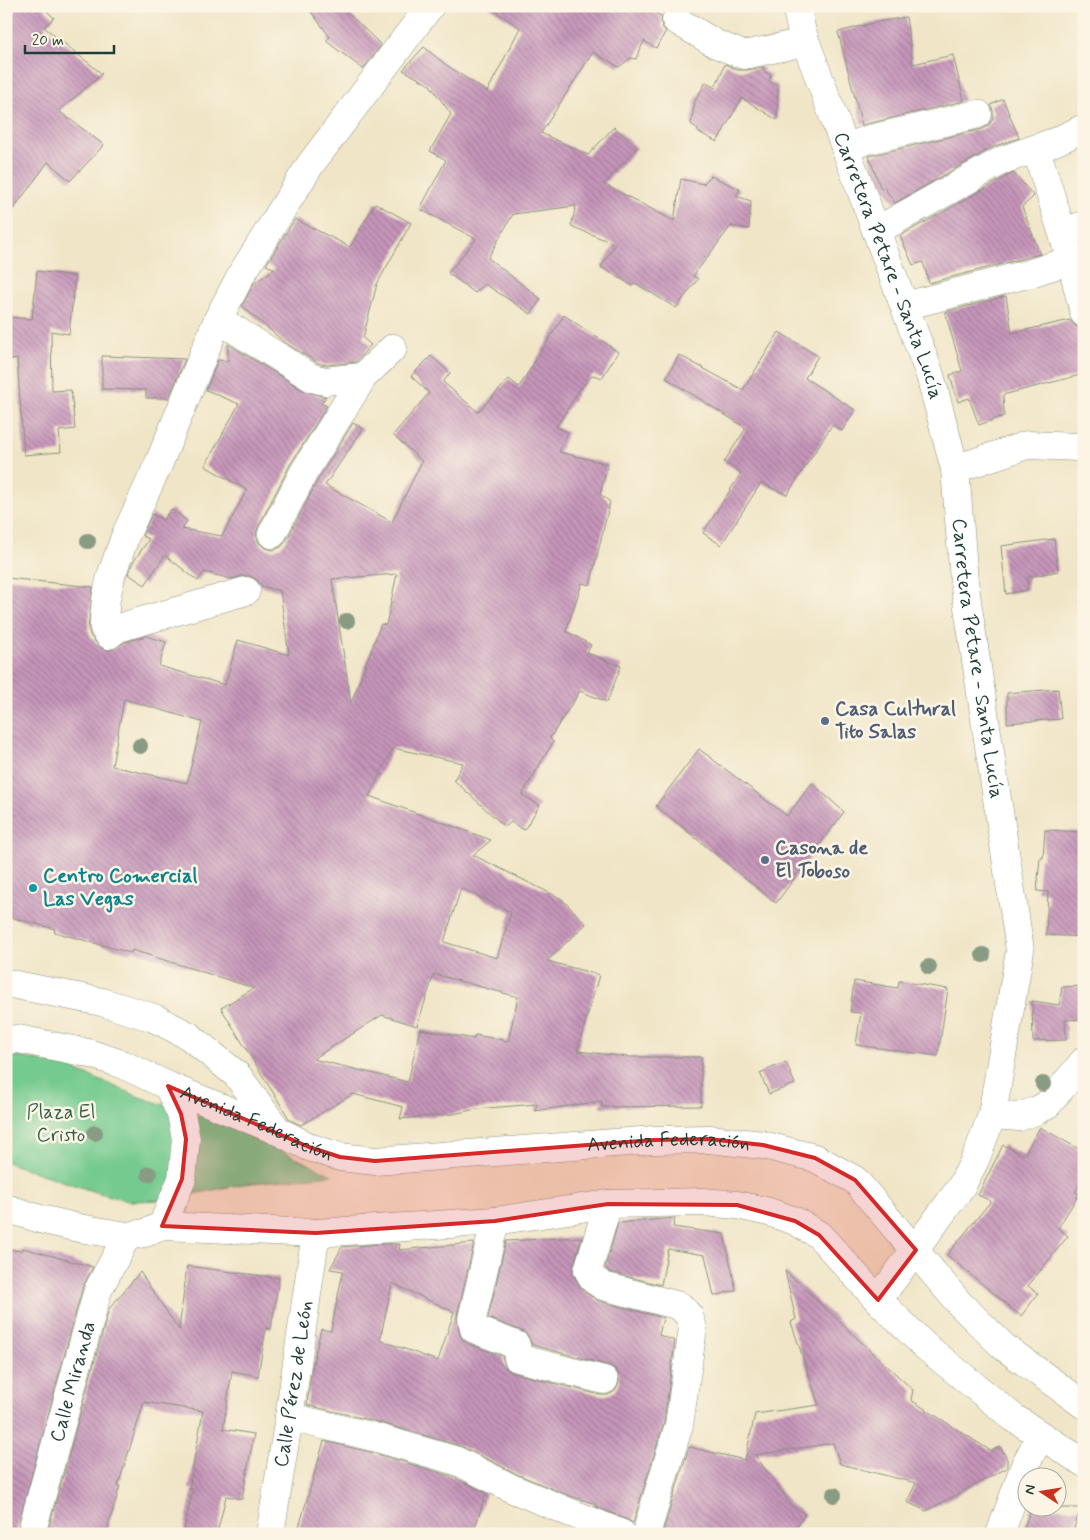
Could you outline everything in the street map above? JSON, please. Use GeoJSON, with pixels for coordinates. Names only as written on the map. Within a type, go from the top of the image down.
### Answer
{"type":"FeatureCollection","features":[{"type":"Feature","properties":{"kind":"street"},"geometry":{"type":"LineString","coordinates":[[246,591],[118,628],[109,635],[104,628],[106,599],[111,576],[218,319],[241,275],[310,165],[430,6]]}},
{"type":"Feature","properties":{"kind":"street","name":"Carretera Petare - Santa Lucía"},"geometry":{"type":"LineString","coordinates":[[796,6],[802,32],[930,375],[955,469],[964,581],[1020,950],[992,1115],[976,1158],[961,1187],[878,1300]]}},
{"type":"Feature","properties":{"kind":"street"},"geometry":{"type":"LineString","coordinates":[[676,20],[716,44],[744,55],[806,42]]}},
{"type":"Feature","properties":{"kind":"street"},"geometry":{"type":"LineString","coordinates":[[845,148],[868,140],[978,114]]}},
{"type":"Feature","properties":{"kind":"street"},"geometry":{"type":"LineString","coordinates":[[876,231],[1003,160],[1036,149],[1084,128]]}},
{"type":"Feature","properties":{"kind":"street"},"geometry":{"type":"LineString","coordinates":[[1036,149],[1073,228],[1071,260],[1082,296]]}},
{"type":"Feature","properties":{"kind":"street"},"geometry":{"type":"LineString","coordinates":[[904,306],[1031,273],[1071,260]]}},
{"type":"Feature","properties":{"kind":"street"},"geometry":{"type":"LineString","coordinates":[[218,319],[312,378],[325,381],[364,377]]}},
{"type":"Feature","properties":{"kind":"street"},"geometry":{"type":"LineString","coordinates":[[272,534],[304,472],[364,377],[393,348]]}},
{"type":"Feature","properties":{"kind":"street"},"geometry":{"type":"LineString","coordinates":[[955,469],[1028,445],[1078,447],[1084,450]]}},
{"type":"Feature","properties":{"kind":"street"},"geometry":{"type":"LineString","coordinates":[[6,984],[102,1002],[154,1018],[189,1036],[237,1075],[278,1131]]}},
{"type":"Feature","properties":{"kind":"street","name":"Avenida Federación"},"geometry":{"type":"LineString","coordinates":[[6,1040],[18,1039],[88,1053],[122,1064],[168,1086],[278,1131],[308,1147],[340,1157],[375,1161],[654,1140],[709,1139],[762,1145],[815,1158],[855,1180],[959,1303],[1004,1347],[1084,1405]]}},
{"type":"Feature","properties":{"kind":"street"},"geometry":{"type":"LineString","coordinates":[[992,1115],[1019,1117],[1038,1110],[1048,1104],[1084,1061]]}},
{"type":"Feature","properties":{"kind":"street"},"geometry":{"type":"LineString","coordinates":[[162,1226],[182,1179],[186,1139],[181,1114],[168,1086]]}},
{"type":"Feature","properties":{"kind":"street"},"geometry":{"type":"LineString","coordinates":[[6,1208],[40,1220],[127,1236],[145,1233],[162,1226],[316,1233],[495,1221],[608,1204],[704,1202],[737,1205],[769,1212],[795,1221],[819,1235],[878,1300],[925,1346],[1014,1418],[1040,1437],[1084,1464]]}},
{"type":"Feature","properties":{"kind":"street"},"geometry":{"type":"LineString","coordinates":[[608,1204],[588,1270],[593,1279],[603,1286],[680,1306],[689,1316],[693,1328],[679,1425],[646,1534]]}},
{"type":"Feature","properties":{"kind":"street"},"geometry":{"type":"LineString","coordinates":[[495,1221],[472,1319],[474,1329],[516,1345],[518,1358],[604,1380]]}},
{"type":"Feature","properties":{"kind":"street","name":"Calle Pérez de León"},"geometry":{"type":"LineString","coordinates":[[270,1534],[290,1417],[316,1233]]}},
{"type":"Feature","properties":{"kind":"street","name":"Calle Miranda"},"geometry":{"type":"LineString","coordinates":[[30,1534],[98,1290],[127,1236]]}},
{"type":"Feature","properties":{"kind":"street"},"geometry":{"type":"LineString","coordinates":[[290,1417],[374,1436],[457,1461],[513,1489],[622,1534]]}},
{"type":"Feature","properties":{"kind":"street"},"geometry":{"type":"LineString","coordinates":[[1000,1534],[1025,1465],[1040,1437]]}},
{"type":"Feature","properties":{"kind":"highlighted area"},"geometry":{"type":"Polygon","coordinates":[[[168,1086],[309,1147],[340,1157],[375,1161],[654,1140],[709,1139],[763,1145],[815,1158],[855,1180],[916,1250],[878,1300],[819,1235],[795,1221],[737,1205],[608,1204],[495,1221],[316,1233],[162,1226],[182,1179],[186,1139],[181,1114],[168,1086]]]}},
{"type":"Feature","properties":{"kind":"green space","name":"Plaza El Cristo"},"geometry":{"type":"Polygon","coordinates":[[[6,1054],[68,1067],[142,1098],[220,1122],[332,1175],[243,1184],[164,1200],[130,1201],[92,1191],[6,1162],[6,1054]]]}},
{"type":"Feature","properties":{"kind":"building"},"geometry":{"type":"Polygon","coordinates":[[[6,6],[42,6],[54,18],[44,27],[102,74],[59,111],[104,145],[70,181],[48,162],[6,219],[6,6]]]}},
{"type":"Feature","properties":{"kind":"building"},"geometry":{"type":"Polygon","coordinates":[[[307,6],[341,6],[381,45],[363,69],[326,41],[330,37],[307,6]]]}},
{"type":"Feature","properties":{"kind":"building"},"geometry":{"type":"Polygon","coordinates":[[[488,6],[643,6],[661,16],[662,27],[666,31],[656,48],[644,41],[636,59],[631,58],[619,67],[593,52],[541,133],[588,155],[614,127],[637,148],[604,184],[674,221],[681,179],[703,184],[711,176],[740,189],[736,196],[751,201],[749,229],[731,226],[693,276],[698,279],[676,308],[635,283],[633,286],[601,267],[615,244],[571,226],[576,206],[513,214],[488,258],[541,299],[531,314],[485,284],[475,293],[448,273],[476,239],[420,209],[446,160],[430,151],[451,114],[430,85],[403,70],[424,47],[445,64],[487,92],[520,28],[488,6]]]}},
{"type":"Feature","properties":{"kind":"building"},"geometry":{"type":"Polygon","coordinates":[[[906,17],[913,64],[953,55],[964,101],[862,125],[838,32],[906,17]]]}},
{"type":"Feature","properties":{"kind":"building"},"geometry":{"type":"Polygon","coordinates":[[[725,64],[738,70],[764,67],[763,71],[771,75],[769,81],[778,86],[777,120],[742,98],[717,142],[697,131],[698,129],[691,124],[695,101],[706,82],[715,88],[725,64]]]}},
{"type":"Feature","properties":{"kind":"building"},"geometry":{"type":"Polygon","coordinates":[[[1003,99],[1019,138],[995,146],[895,203],[884,187],[881,189],[869,156],[982,129],[988,126],[993,119],[991,105],[1003,99]]]}},
{"type":"Feature","properties":{"kind":"building"},"geometry":{"type":"Polygon","coordinates":[[[1013,173],[1034,196],[1022,207],[1040,254],[929,283],[923,262],[913,265],[900,236],[1013,173]]]}},
{"type":"Feature","properties":{"kind":"building"},"geometry":{"type":"Polygon","coordinates":[[[375,203],[411,223],[377,284],[363,338],[371,345],[356,362],[326,365],[318,363],[284,342],[242,306],[254,283],[275,269],[266,265],[295,219],[350,247],[375,203]]]}},
{"type":"Feature","properties":{"kind":"building"},"geometry":{"type":"Polygon","coordinates":[[[37,271],[75,276],[69,334],[51,331],[52,391],[71,390],[75,429],[59,431],[61,452],[24,455],[17,359],[6,360],[6,317],[32,319],[37,271]]]}},
{"type":"Feature","properties":{"kind":"building"},"geometry":{"type":"Polygon","coordinates":[[[1006,296],[1012,333],[1070,320],[1079,328],[1084,328],[1084,374],[1003,395],[1004,416],[979,425],[969,398],[958,402],[950,375],[962,371],[945,312],[1006,296]]]}},
{"type":"Feature","properties":{"kind":"building"},"geometry":{"type":"Polygon","coordinates":[[[564,315],[618,352],[602,378],[593,375],[580,389],[556,427],[568,432],[559,452],[608,464],[600,494],[610,502],[590,585],[582,583],[566,631],[591,645],[587,653],[621,666],[607,702],[580,691],[550,738],[553,742],[522,795],[540,805],[524,830],[511,822],[505,827],[454,780],[463,763],[393,748],[369,796],[491,840],[473,855],[562,899],[586,924],[547,961],[599,975],[577,1051],[629,1057],[701,1057],[701,1106],[601,1107],[602,1101],[535,1111],[537,1104],[476,1109],[453,1114],[400,1119],[403,1107],[353,1094],[301,1125],[290,1120],[221,1008],[254,988],[132,950],[131,953],[54,932],[55,929],[6,916],[6,578],[93,587],[88,629],[91,637],[102,649],[111,650],[125,642],[146,636],[166,642],[159,666],[225,685],[238,640],[289,655],[280,591],[261,586],[257,580],[250,576],[231,579],[204,572],[198,581],[165,555],[145,585],[128,574],[132,564],[149,539],[142,536],[152,514],[163,520],[171,509],[187,521],[182,529],[222,536],[247,490],[205,466],[239,404],[206,390],[218,360],[228,361],[228,344],[304,391],[326,397],[321,403],[327,406],[290,465],[258,527],[256,535],[259,543],[265,548],[273,550],[281,547],[286,541],[318,480],[353,423],[363,429],[325,485],[392,522],[422,461],[393,435],[429,393],[411,376],[431,356],[450,373],[443,382],[478,412],[509,379],[519,387],[564,315]],[[397,574],[332,579],[351,703],[381,624],[386,625],[397,574]],[[124,699],[112,766],[187,783],[202,722],[124,699]],[[461,888],[444,942],[497,958],[511,912],[461,888]],[[434,974],[417,1026],[382,1015],[313,1059],[408,1082],[420,1029],[474,1039],[475,1035],[508,1041],[518,997],[434,974]]]}},
{"type":"Feature","properties":{"kind":"building"},"geometry":{"type":"Polygon","coordinates":[[[779,332],[818,356],[805,378],[855,410],[842,431],[832,425],[787,495],[761,483],[721,545],[703,533],[741,473],[724,462],[746,428],[666,378],[679,355],[743,390],[779,332]]]}},
{"type":"Feature","properties":{"kind":"building"},"geometry":{"type":"Polygon","coordinates":[[[102,356],[185,359],[169,398],[146,398],[146,390],[102,389],[102,356]]]}},
{"type":"Feature","properties":{"kind":"building"},"geometry":{"type":"Polygon","coordinates":[[[1054,539],[1058,571],[1028,577],[1027,590],[1006,594],[1001,546],[1054,539]]]}},
{"type":"Feature","properties":{"kind":"building"},"geometry":{"type":"Polygon","coordinates":[[[1058,689],[1061,719],[1007,723],[1007,693],[1058,689]]]}},
{"type":"Feature","properties":{"kind":"building","name":"Casona de El Toboso"},"geometry":{"type":"Polygon","coordinates":[[[699,749],[787,816],[812,783],[844,812],[776,903],[656,806],[699,749]]]}},
{"type":"Feature","properties":{"kind":"building"},"geometry":{"type":"Polygon","coordinates":[[[1045,830],[1084,832],[1084,937],[1046,935],[1048,892],[1037,891],[1040,858],[1043,858],[1045,830]]]}},
{"type":"Feature","properties":{"kind":"building"},"geometry":{"type":"Polygon","coordinates":[[[854,981],[898,988],[899,981],[948,989],[938,1056],[856,1045],[861,1013],[850,1012],[854,981]]]}},
{"type":"Feature","properties":{"kind":"building"},"geometry":{"type":"Polygon","coordinates":[[[1084,986],[1084,1019],[1065,1020],[1066,1040],[1033,1041],[1032,1001],[1059,1005],[1062,987],[1084,986]]]}},
{"type":"Feature","properties":{"kind":"building"},"geometry":{"type":"Polygon","coordinates":[[[786,1062],[795,1084],[769,1094],[760,1073],[786,1062]]]}},
{"type":"Feature","properties":{"kind":"building"},"geometry":{"type":"Polygon","coordinates":[[[1040,1127],[1084,1152],[1084,1177],[1075,1192],[1079,1194],[1058,1228],[1068,1236],[1028,1286],[1038,1294],[1021,1316],[947,1255],[991,1201],[978,1195],[1003,1145],[1024,1155],[1040,1127]]]}},
{"type":"Feature","properties":{"kind":"building"},"geometry":{"type":"Polygon","coordinates":[[[675,1218],[673,1227],[724,1234],[736,1290],[714,1296],[705,1255],[668,1249],[661,1285],[610,1272],[605,1268],[618,1223],[675,1218]]]}},
{"type":"Feature","properties":{"kind":"building"},"geometry":{"type":"Polygon","coordinates":[[[582,1237],[572,1271],[584,1292],[599,1301],[663,1318],[659,1335],[675,1341],[664,1422],[633,1523],[595,1506],[596,1504],[570,1496],[519,1475],[461,1446],[378,1422],[307,1405],[312,1368],[321,1329],[331,1331],[343,1271],[330,1269],[342,1247],[384,1244],[400,1244],[399,1250],[474,1243],[457,1316],[462,1339],[468,1344],[502,1356],[506,1368],[514,1373],[600,1395],[608,1395],[615,1391],[619,1383],[619,1375],[615,1369],[608,1365],[532,1345],[528,1336],[522,1331],[488,1318],[506,1241],[582,1237]],[[392,1283],[380,1340],[438,1361],[454,1312],[392,1283]]]}},
{"type":"Feature","properties":{"kind":"building"},"geometry":{"type":"Polygon","coordinates":[[[23,1248],[93,1267],[83,1286],[16,1534],[6,1534],[6,1249],[22,1251],[23,1248]]]}},
{"type":"Feature","properties":{"kind":"building"},"geometry":{"type":"Polygon","coordinates":[[[187,1266],[279,1278],[271,1329],[266,1328],[258,1376],[232,1371],[223,1429],[254,1434],[242,1499],[226,1496],[217,1534],[183,1534],[193,1489],[189,1489],[203,1411],[144,1402],[118,1486],[120,1486],[106,1534],[47,1534],[109,1309],[140,1272],[179,1330],[187,1266]]]}},
{"type":"Feature","properties":{"kind":"building"},"geometry":{"type":"Polygon","coordinates":[[[785,1271],[913,1390],[911,1400],[991,1451],[1000,1446],[1007,1459],[1007,1468],[926,1511],[907,1502],[916,1483],[840,1464],[833,1443],[755,1455],[791,1505],[805,1514],[792,1534],[662,1534],[689,1447],[745,1460],[755,1414],[819,1405],[791,1322],[796,1319],[785,1271]]]}},
{"type":"Feature","properties":{"kind":"building"},"geometry":{"type":"Polygon","coordinates":[[[324,1441],[370,1452],[451,1476],[486,1493],[473,1534],[324,1534],[299,1527],[324,1441]]]}},
{"type":"Feature","properties":{"kind":"building"},"geometry":{"type":"Polygon","coordinates":[[[1068,1508],[1081,1508],[1072,1534],[1022,1534],[1028,1518],[1068,1518],[1068,1508]]]}},
{"type":"Feature","properties":{"kind":"place","name":"Casa Cultural Tito Salas"},"geometry":{"type":"Point","coordinates":[825,721]}},
{"type":"Feature","properties":{"kind":"place","name":"Casona de El Toboso"},"geometry":{"type":"Point","coordinates":[765,860]}},
{"type":"Feature","properties":{"kind":"place","name":"Centro Comercial Las Vegas"},"geometry":{"type":"Point","coordinates":[33,888]}}]}
